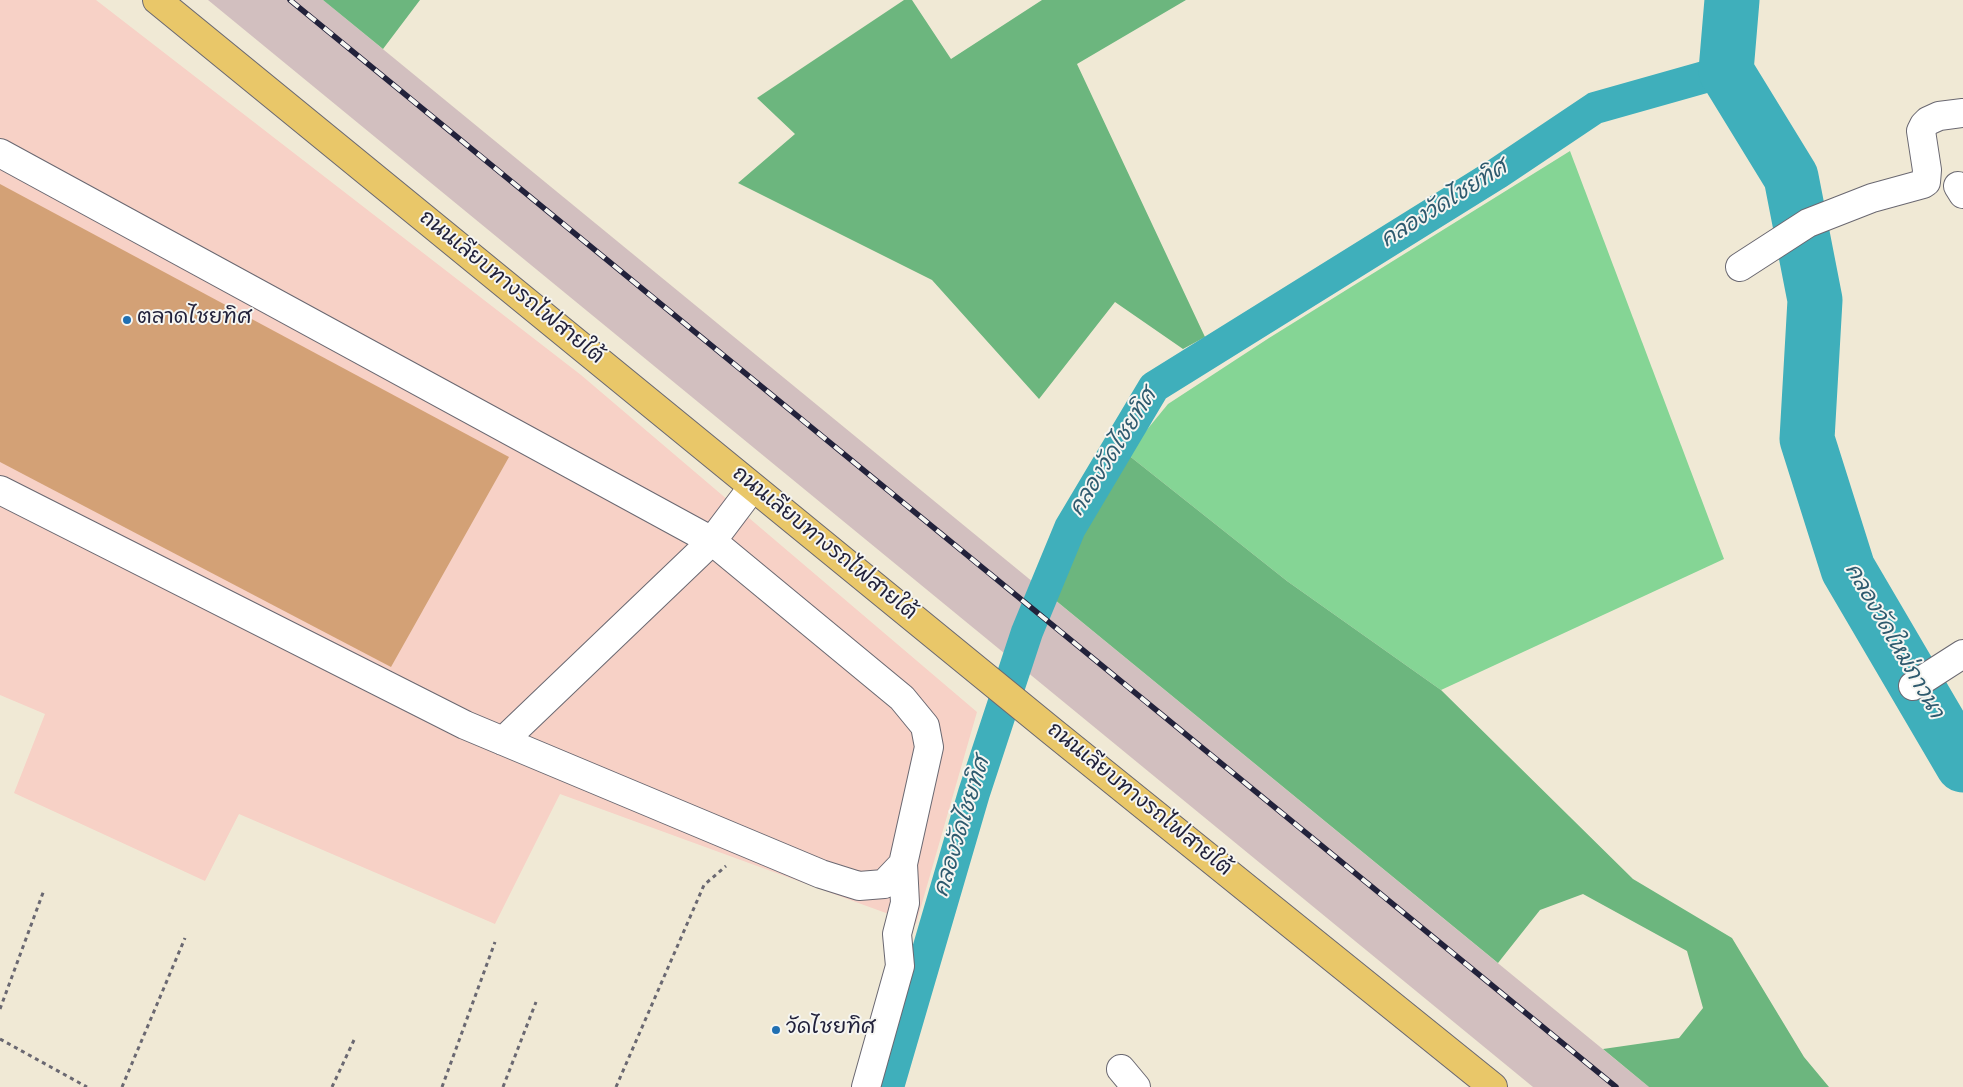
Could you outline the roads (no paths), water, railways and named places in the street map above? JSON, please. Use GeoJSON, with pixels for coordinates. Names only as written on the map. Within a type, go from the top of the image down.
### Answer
{"type":"FeatureCollection","features":[{"type":"Feature","properties":{"kind":"main road","name":"ถนนเลียบทางรถไฟสายใต้"},"geometry":{"type":"LineString","coordinates":[[157,0],[752,488],[1493,1087]]}},
{"type":"Feature","properties":{"kind":"street"},"geometry":{"type":"LineString","coordinates":[[1740,267],[1808,222],[1872,198],[1926,182],[1927,170],[1921,131],[1924,125],[1939,116],[1963,112]]}},
{"type":"Feature","properties":{"kind":"street"},"geometry":{"type":"LineString","coordinates":[[0,153],[712,541],[902,698],[925,726],[929,747],[903,864],[905,903],[897,934],[900,966],[866,1087]]}},
{"type":"Feature","properties":{"kind":"street"},"geometry":{"type":"LineString","coordinates":[[503,741],[712,541],[752,488]]}},
{"type":"Feature","properties":{"kind":"street"},"geometry":{"type":"LineString","coordinates":[[0,490],[465,725],[821,874],[859,886],[884,884],[903,864]]}},
{"type":"Feature","properties":{"kind":"street"},"geometry":{"type":"LineString","coordinates":[[1918,683],[1963,654]]}},
{"type":"Feature","properties":{"kind":"waterway","name":"คลองวัดใหม่ภาวนา"},"geometry":{"type":"LineString","coordinates":[[1732,0],[1726,71],[1791,177],[1815,300],[1807,439],[1848,569],[1963,765]]}},
{"type":"Feature","properties":{"kind":"waterway","name":"คลองวัดไชยทิศ"},"geometry":{"type":"LineString","coordinates":[[888,1087],[974,793],[1027,632],[1070,528],[1154,387],[1498,173],[1595,108],[1726,71]]}},
{"type":"Feature","properties":{"kind":"railway"},"geometry":{"type":"LineString","coordinates":[[290,0],[1616,1087]]}},
{"type":"Feature","properties":{"kind":"place","name":"ตลาดไชยทิศ"},"geometry":{"type":"Point","coordinates":[127,320]}},
{"type":"Feature","properties":{"kind":"place","name":"วัดไชยทิศ"},"geometry":{"type":"Point","coordinates":[776,1030]}}]}
